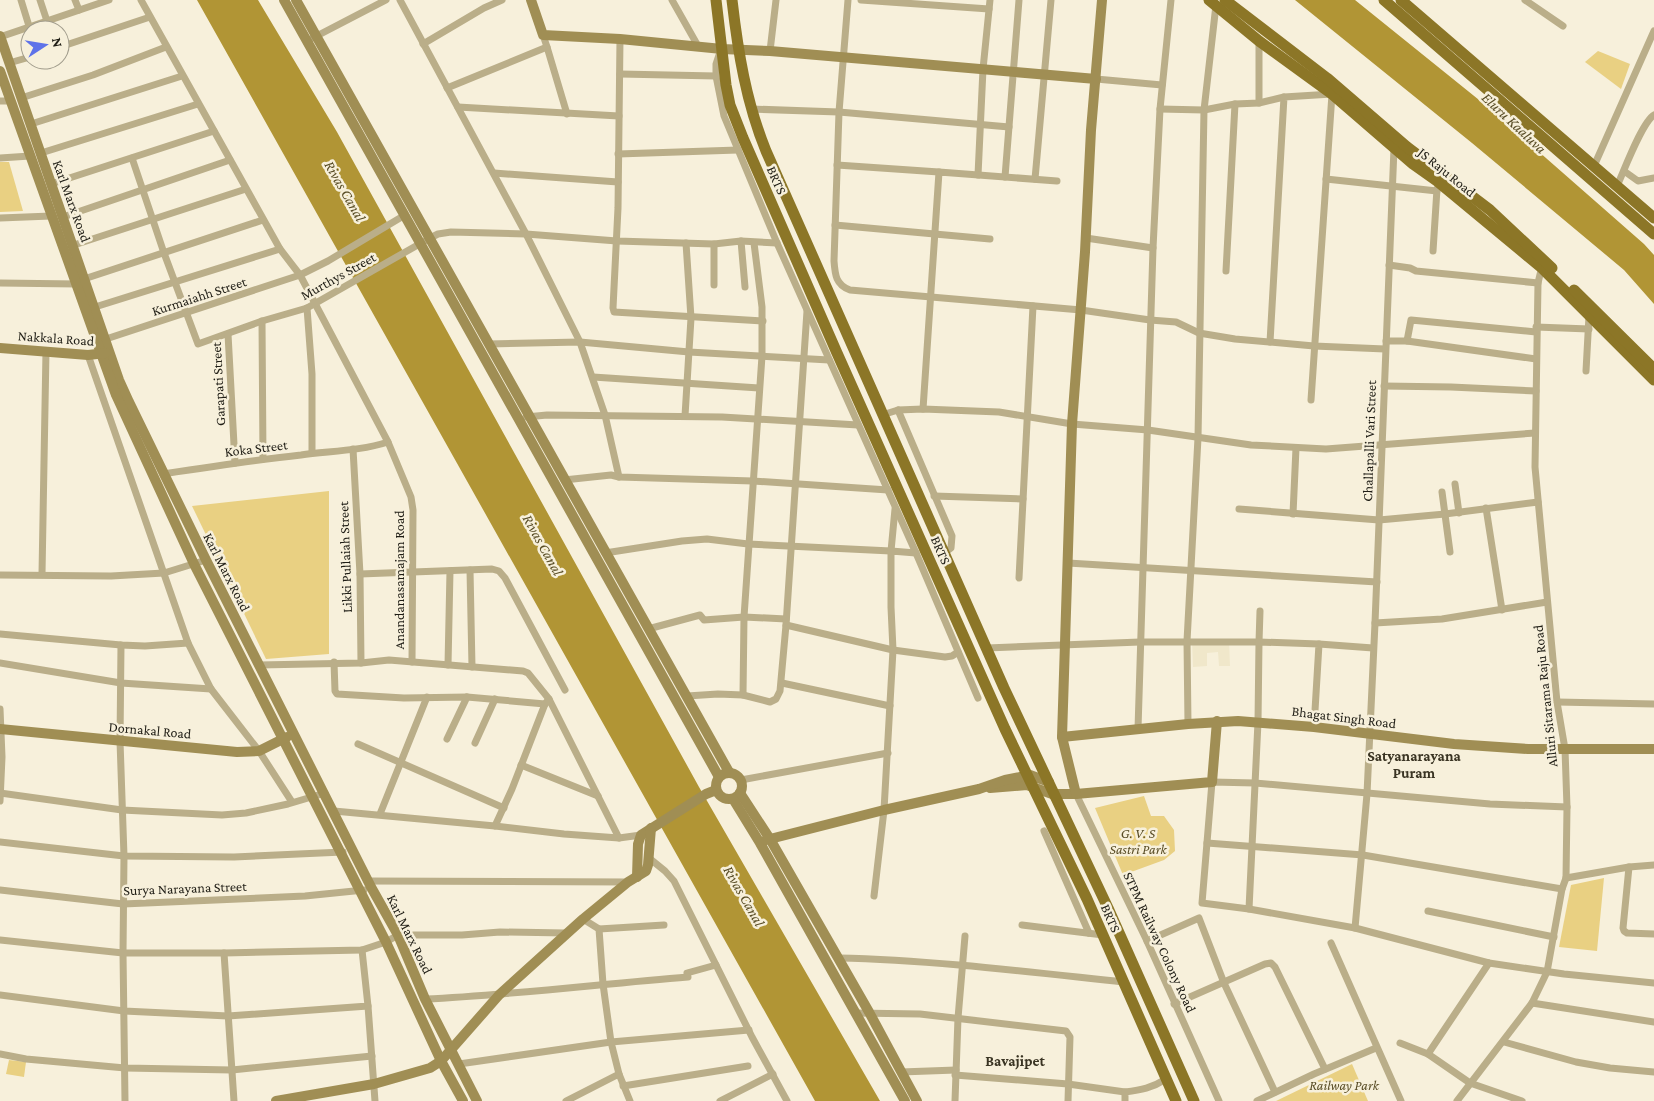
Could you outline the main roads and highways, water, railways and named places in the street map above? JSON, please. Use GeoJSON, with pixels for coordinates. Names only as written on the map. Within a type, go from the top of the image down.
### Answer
{"type":"FeatureCollection","features":[{"type":"Feature","properties":{"kind":"main road","name":"BRTS"},"geometry":{"type":"LineString","coordinates":[[716,0],[728,95],[743,138],[837,353],[1030,781],[1103,935],[1176,1101]]}},
{"type":"Feature","properties":{"kind":"main road"},"geometry":{"type":"LineString","coordinates":[[732,0],[742,72],[751,109],[766,151],[943,554],[1108,908],[1194,1101]]}},
{"type":"Feature","properties":{"kind":"main road"},"geometry":{"type":"LineString","coordinates":[[1384,0],[1654,234]]}},
{"type":"Feature","properties":{"kind":"main road"},"geometry":{"type":"LineString","coordinates":[[1401,0],[1654,218]]}},
{"type":"Feature","properties":{"kind":"main road","name":"JS Raju Road"},"geometry":{"type":"LineString","coordinates":[[1217,2],[1259,40],[1332,94],[1437,186],[1542,263],[1589,315],[1654,380]]}},
{"type":"Feature","properties":{"kind":"main road","name":"JS Raju Road"},"geometry":{"type":"LineString","coordinates":[[1217,2],[1327,78],[1408,147],[1490,210],[1542,263],[1654,369]]}},
{"type":"Feature","properties":{"kind":"water","name":"Rivas Canal"},"geometry":{"type":"Polygon","coordinates":[[[197,0],[258,0],[337,132],[699,787],[880,1101],[815,1101],[197,0]]]}},
{"type":"Feature","properties":{"kind":"water"},"geometry":{"type":"Polygon","coordinates":[[[1295,0],[1355,0],[1489,108],[1644,244],[1654,255],[1654,304],[1624,270],[1472,143],[1295,0]]]}},
{"type":"Feature","properties":{"kind":"district","name":"Satyanarayana Puram"},"geometry":{"type":"Point","coordinates":[1414,764]}},
{"type":"Feature","properties":{"kind":"district","name":"Bavajipet"},"geometry":{"type":"Point","coordinates":[1015,1061]}},
{"type":"Feature","properties":{"kind":"water label","name":"Eluru Kaaluva"},"geometry":{"type":"Point","coordinates":[1514,123]}},
{"type":"Feature","properties":{"kind":"park label","name":"G. V. S Sastri Park"},"geometry":{"type":"Point","coordinates":[1138,842]}},
{"type":"Feature","properties":{"kind":"park label","name":"Railway Park"},"geometry":{"type":"Point","coordinates":[1344,1085]}}]}
